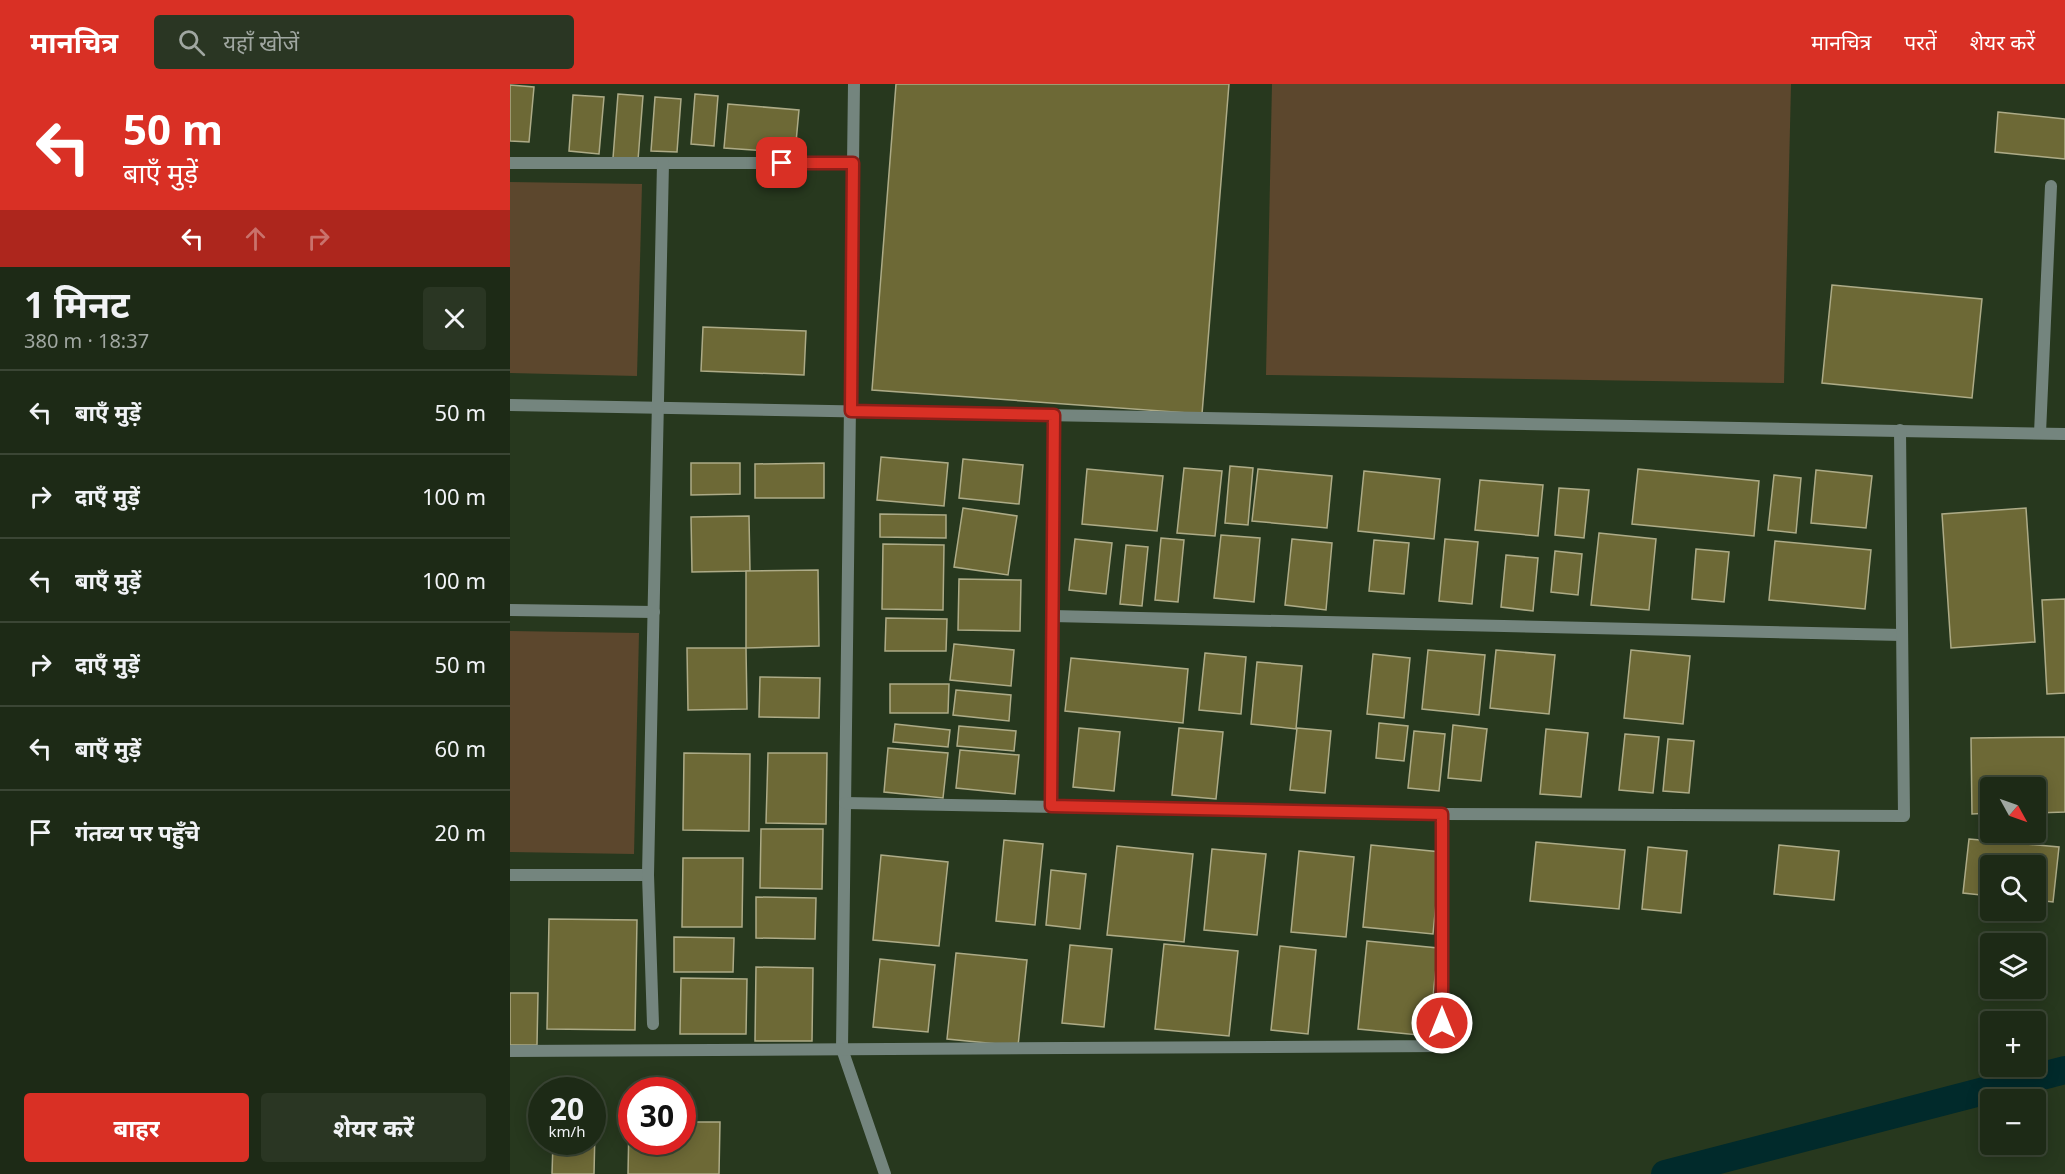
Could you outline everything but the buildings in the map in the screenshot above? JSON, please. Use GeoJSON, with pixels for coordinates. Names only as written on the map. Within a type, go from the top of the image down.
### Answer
{"type":"FeatureCollection","features":[{"type":"Feature","properties":{"kind":"street"},"geometry":{"type":"LineString","coordinates":[[854,84],[842,1049],[885,1174]]}},
{"type":"Feature","properties":{"kind":"street"},"geometry":{"type":"LineString","coordinates":[[510,163],[853,163]]}},
{"type":"Feature","properties":{"kind":"street"},"geometry":{"type":"LineString","coordinates":[[653,1024],[648,875],[663,163]]}},
{"type":"Feature","properties":{"kind":"street"},"geometry":{"type":"LineString","coordinates":[[2040,433],[2051,186]]}},
{"type":"Feature","properties":{"kind":"street"},"geometry":{"type":"LineString","coordinates":[[510,405],[2065,434]]}},
{"type":"Feature","properties":{"kind":"street"},"geometry":{"type":"LineString","coordinates":[[1051,806],[1054,415]]}},
{"type":"Feature","properties":{"kind":"street"},"geometry":{"type":"LineString","coordinates":[[845,803],[1442,814],[1904,816],[1900,430]]}},
{"type":"Feature","properties":{"kind":"street"},"geometry":{"type":"LineString","coordinates":[[510,610],[654,612]]}},
{"type":"Feature","properties":{"kind":"street"},"geometry":{"type":"LineString","coordinates":[[1052,616],[1902,635]]}},
{"type":"Feature","properties":{"kind":"street"},"geometry":{"type":"LineString","coordinates":[[510,1051],[1442,1046],[1442,814]]}},
{"type":"Feature","properties":{"kind":"street"},"geometry":{"type":"LineString","coordinates":[[510,875],[648,875]]}},
{"type":"Feature","properties":{"kind":"shaded area"},"geometry":{"type":"Polygon","coordinates":[[[1272,84],[1791,84],[1784,383],[1266,375],[1272,84]]]}},
{"type":"Feature","properties":{"kind":"shaded area"},"geometry":{"type":"Polygon","coordinates":[[[510,182],[642,184],[637,376],[510,373],[510,182]]]}},
{"type":"Feature","properties":{"kind":"shaded area"},"geometry":{"type":"Polygon","coordinates":[[[510,631],[639,633],[634,854],[510,852],[510,631]]]}},
{"type":"Feature","properties":{"kind":"waterway"},"geometry":{"type":"LineString","coordinates":[[1665,1174],[2065,1070]]}},
{"type":"Feature","properties":{"kind":"route"},"geometry":{"type":"LineString","coordinates":[[782,163],[853,163],[851,411],[1054,415],[1051,806],[1442,814],[1442,1023]]}}]}
